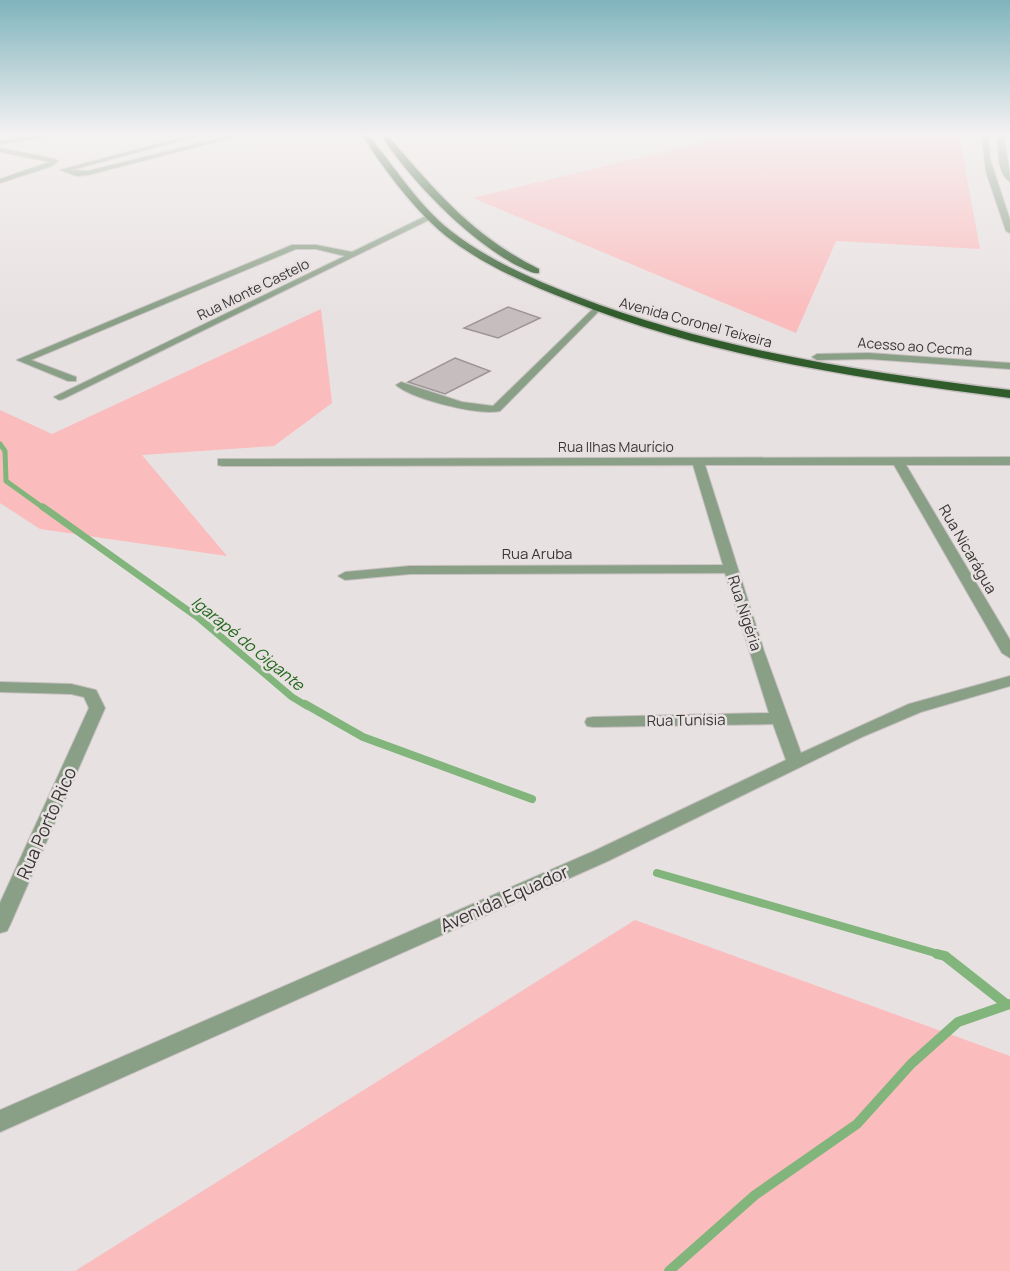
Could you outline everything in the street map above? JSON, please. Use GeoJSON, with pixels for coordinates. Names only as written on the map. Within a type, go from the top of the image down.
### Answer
{"type":"FeatureCollection","features":[{"type":"Feature","properties":{"kind":"highway","name":"Avenida Coronel Teixeira"},"geometry":{"type":"LineString","coordinates":[[413,194],[431,217],[461,242],[501,267],[597,308],[714,344],[814,366],[1010,394]]}},
{"type":"Feature","properties":{"kind":"highway","name":"Avenida Coronel Teixeira"},"geometry":{"type":"LineString","coordinates":[[435,194],[453,216],[480,240],[520,263],[629,309],[722,335],[817,357],[1010,384]]}},
{"type":"Feature","properties":{"kind":"street"},"geometry":{"type":"LineString","coordinates":[[998,194],[1010,231]]}},
{"type":"Feature","properties":{"kind":"street","name":"Rua Monte Castelo"},"geometry":{"type":"LineString","coordinates":[[59,397],[431,217]]}},
{"type":"Feature","properties":{"kind":"street"},"geometry":{"type":"LineString","coordinates":[[72,379],[22,360],[289,250],[308,246],[349,257]]}},
{"type":"Feature","properties":{"kind":"street"},"geometry":{"type":"LineString","coordinates":[[401,385],[458,404],[487,410],[496,409],[597,308]]}},
{"type":"Feature","properties":{"kind":"street","name":"Acesso ao Cecma"},"geometry":{"type":"LineString","coordinates":[[817,357],[869,356],[1010,366]]}},
{"type":"Feature","properties":{"kind":"street","name":"Rua Nigéria"},"geometry":{"type":"LineString","coordinates":[[698,461],[730,568],[796,763]]}},
{"type":"Feature","properties":{"kind":"street","name":"Rua Nicarágua"},"geometry":{"type":"LineString","coordinates":[[898,461],[1010,653]]}},
{"type":"Feature","properties":{"kind":"street","name":"Rua Ilhas Maurício"},"geometry":{"type":"LineString","coordinates":[[222,462],[1010,461]]}},
{"type":"Feature","properties":{"kind":"street","name":"Rua Aruba"},"geometry":{"type":"LineString","coordinates":[[345,576],[410,570],[730,568]]}},
{"type":"Feature","properties":{"kind":"street","name":"Avenida Equador"},"geometry":{"type":"LineString","coordinates":[[0,1121],[601,856],[856,733],[915,708],[1010,681]]}},
{"type":"Feature","properties":{"kind":"street","name":"Rua Porto Rico"},"geometry":{"type":"LineString","coordinates":[[0,687],[71,689],[90,694],[96,708],[0,925]]}},
{"type":"Feature","properties":{"kind":"street","name":"Rua Tunísia"},"geometry":{"type":"LineString","coordinates":[[593,722],[779,718]]}},
{"type":"Feature","properties":{"kind":"shaded area"},"geometry":{"type":"Polygon","coordinates":[[[488,194],[970,194],[980,249],[836,241],[796,333],[473,198],[488,194]]]}},
{"type":"Feature","properties":{"kind":"shaded area"},"geometry":{"type":"Polygon","coordinates":[[[321,309],[332,403],[274,446],[142,455],[227,556],[40,529],[0,503],[0,410],[52,434],[321,309]]]}},
{"type":"Feature","properties":{"kind":"shaded area"},"geometry":{"type":"Polygon","coordinates":[[[635,920],[1010,1056],[1010,1271],[75,1271],[635,920]]]}},
{"type":"Feature","properties":{"kind":"building"},"geometry":{"type":"Polygon","coordinates":[[[508,307],[540,318],[498,338],[464,328],[508,307]]]}},
{"type":"Feature","properties":{"kind":"building"},"geometry":{"type":"Polygon","coordinates":[[[455,358],[490,371],[445,394],[408,382],[455,358]]]}},
{"type":"Feature","properties":{"kind":"waterway","name":"Igarapé do Gigante"},"geometry":{"type":"LineString","coordinates":[[0,444],[5,451],[6,481],[45,509]]}},
{"type":"Feature","properties":{"kind":"waterway","name":"Igarapé do Gigante"},"geometry":{"type":"LineString","coordinates":[[43,507],[200,619],[292,697],[307,706]]}},
{"type":"Feature","properties":{"kind":"waterway","name":"Igarapé do Gigante"},"geometry":{"type":"LineString","coordinates":[[305,704],[363,737],[532,799]]}},
{"type":"Feature","properties":{"kind":"waterway"},"geometry":{"type":"LineString","coordinates":[[657,873],[942,955]]}},
{"type":"Feature","properties":{"kind":"waterway"},"geometry":{"type":"LineString","coordinates":[[937,954],[945,956],[1006,1004]]}},
{"type":"Feature","properties":{"kind":"waterway"},"geometry":{"type":"LineString","coordinates":[[669,1271],[755,1195],[857,1124],[911,1064],[958,1022],[1010,1004]]}}]}
